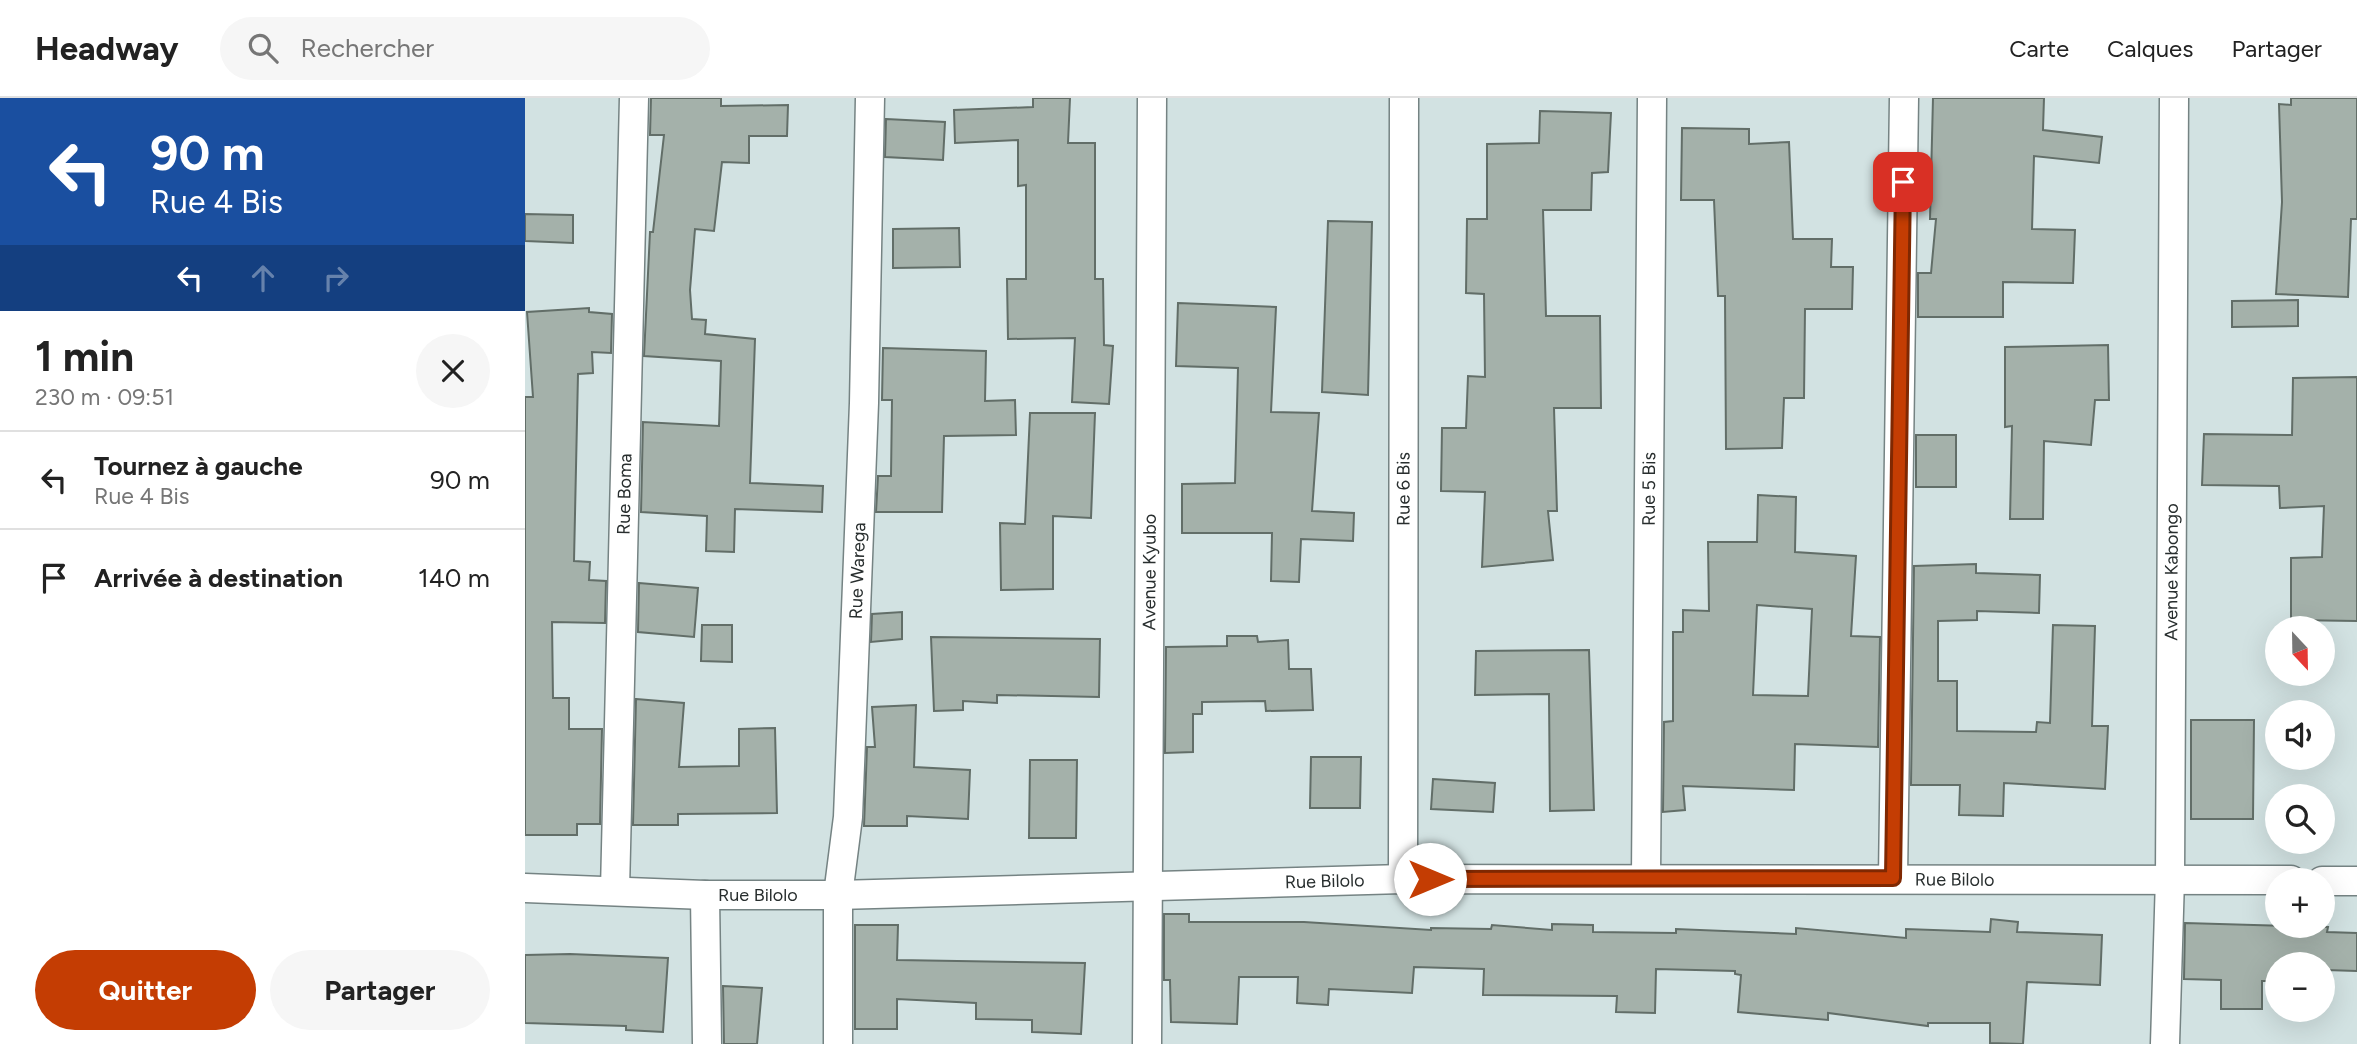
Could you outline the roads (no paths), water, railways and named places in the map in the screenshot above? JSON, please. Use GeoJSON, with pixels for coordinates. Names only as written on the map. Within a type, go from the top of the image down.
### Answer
{"type":"FeatureCollection","features":[{"type":"Feature","properties":{"kind":"street","name":"Rue Boma"},"geometry":{"type":"LineString","coordinates":[[615,890],[634,98]]}},
{"type":"Feature","properties":{"kind":"street","name":"Rue Warega"},"geometry":{"type":"LineString","coordinates":[[838,1044],[838,895],[849,804],[863,417],[870,98]]}},
{"type":"Feature","properties":{"kind":"street","name":"Avenue Kyubo"},"geometry":{"type":"LineString","coordinates":[[1147,1044],[1152,98]]}},
{"type":"Feature","properties":{"kind":"street","name":"Rue 6 Bis"},"geometry":{"type":"LineString","coordinates":[[1403,879],[1404,98]]}},
{"type":"Feature","properties":{"kind":"street","name":"Rue 5 Bis"},"geometry":{"type":"LineString","coordinates":[[1646,877],[1651,98]]}},
{"type":"Feature","properties":{"kind":"street"},"geometry":{"type":"LineString","coordinates":[[1893,878],[1904,98]]}},
{"type":"Feature","properties":{"kind":"street","name":"Avenue Kabongo"},"geometry":{"type":"LineString","coordinates":[[2165,1044],[2170,878],[2173,98]]}},
{"type":"Feature","properties":{"kind":"street","name":"Rue Bilolo"},"geometry":{"type":"LineString","coordinates":[[525,888],[705,895],[838,895],[1403,879],[1646,877],[2265,880]]}},
{"type":"Feature","properties":{"kind":"street"},"geometry":{"type":"LineString","coordinates":[[2335,881],[2357,881]]}},
{"type":"Feature","properties":{"kind":"street"},"geometry":{"type":"LineString","coordinates":[[705,895],[707,1044]]}}]}
